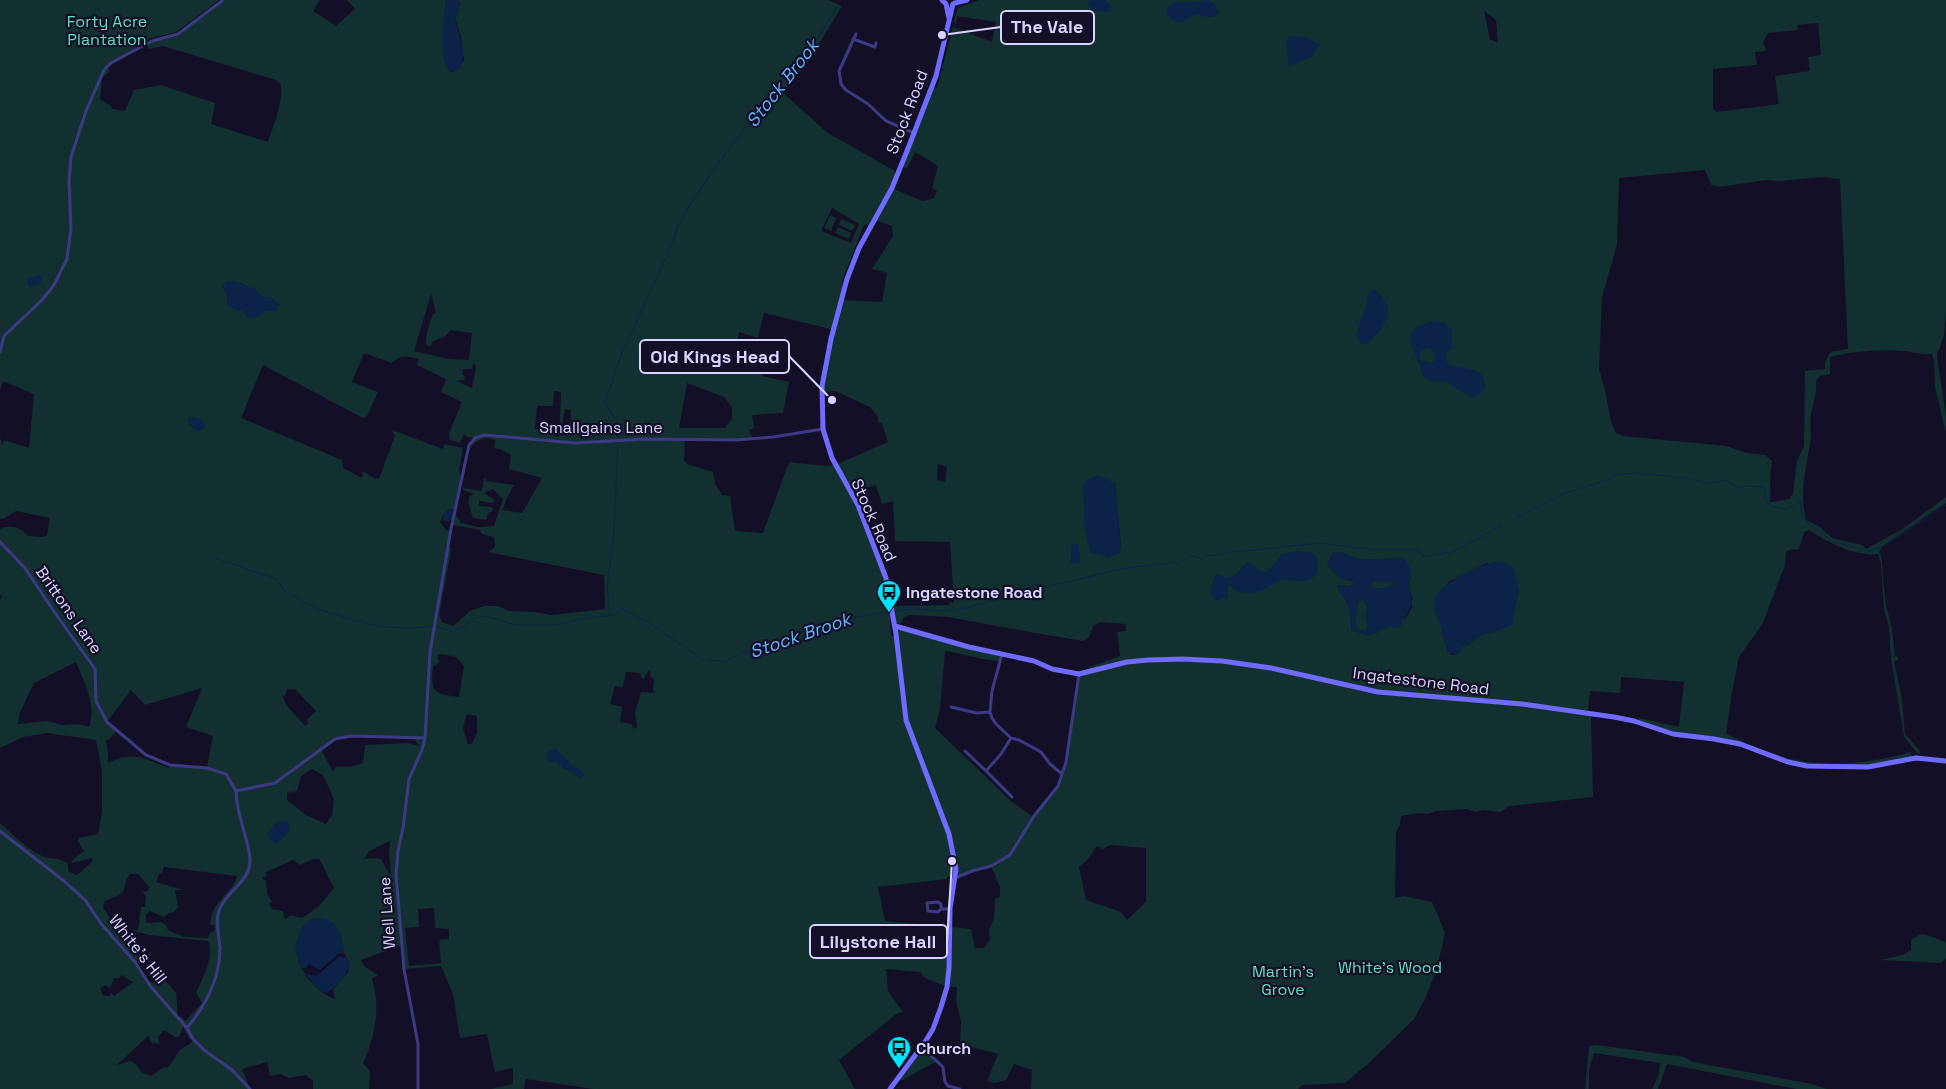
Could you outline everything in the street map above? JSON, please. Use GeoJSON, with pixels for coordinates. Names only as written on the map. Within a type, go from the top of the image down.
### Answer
{"type":"FeatureCollection","features":[{"type":"Feature","properties":{"kind":"main road"},"geometry":{"type":"LineString","coordinates":[[955,2],[968,0]]}},
{"type":"Feature","properties":{"kind":"main road","name":"Stock Road"},"geometry":{"type":"LineString","coordinates":[[890,1089],[933,1030],[947,987],[950,909],[955,878],[955,862],[948,834],[906,720],[895,626],[883,570],[858,505],[832,458],[823,429],[822,386],[847,279],[859,248],[895,182],[936,76],[955,2],[943,1],[949,21]]}},
{"type":"Feature","properties":{"kind":"main road","name":"Ingatestone Road"},"geometry":{"type":"LineString","coordinates":[[895,626],[1034,661],[1052,669],[1079,674],[1134,661],[1183,659],[1222,661],[1272,668],[1378,692],[1522,704],[1614,717],[1634,721],[1673,734],[1731,742],[1788,762],[1807,766],[1868,766],[1916,758],[1946,761]]}},
{"type":"Feature","properties":{"kind":"street"},"geometry":{"type":"LineString","coordinates":[[0,352],[4,336],[42,300],[54,285],[67,259],[71,228],[69,180],[71,157],[86,111],[104,70],[111,63],[152,41],[178,34],[223,0]]}},
{"type":"Feature","properties":{"kind":"street"},"geometry":{"type":"LineString","coordinates":[[856,34],[839,71],[841,84],[846,90],[868,104],[886,121],[914,133]]}},
{"type":"Feature","properties":{"kind":"street"},"geometry":{"type":"LineString","coordinates":[[853,40],[875,47]]}},
{"type":"Feature","properties":{"kind":"street","name":"Smallgains Lane"},"geometry":{"type":"LineString","coordinates":[[425,738],[432,633],[467,452],[469,445],[476,438],[484,435],[576,443],[682,438],[736,440],[773,438],[823,429]]}},
{"type":"Feature","properties":{"kind":"street","name":"Brittons Lane"},"geometry":{"type":"LineString","coordinates":[[0,542],[25,568],[54,613],[95,669],[96,702],[106,722],[146,755],[170,765],[207,768],[226,774],[236,791]]}},
{"type":"Feature","properties":{"kind":"street"},"geometry":{"type":"LineString","coordinates":[[1002,653],[990,712],[996,724],[1011,738],[1019,740],[1041,752],[1050,764],[1062,774]]}},
{"type":"Feature","properties":{"kind":"street"},"geometry":{"type":"LineString","coordinates":[[955,878],[991,866],[1010,855],[1034,816],[1058,786],[1066,762],[1079,674]]}},
{"type":"Feature","properties":{"kind":"street"},"geometry":{"type":"LineString","coordinates":[[951,707],[977,713],[990,712]]}},
{"type":"Feature","properties":{"kind":"street"},"geometry":{"type":"LineString","coordinates":[[187,1028],[206,1002],[215,979],[220,949],[217,923],[220,907],[248,872],[250,859],[237,808],[236,791],[275,783],[335,739],[351,736],[425,738]]}},
{"type":"Feature","properties":{"kind":"street","name":"Well Lane"},"geometry":{"type":"LineString","coordinates":[[418,1089],[418,1044],[404,970],[396,876],[409,779],[422,750],[425,738]]}},
{"type":"Feature","properties":{"kind":"street"},"geometry":{"type":"LineString","coordinates":[[986,771],[1001,754],[1011,738]]}},
{"type":"Feature","properties":{"kind":"street"},"geometry":{"type":"LineString","coordinates":[[965,751],[1012,797]]}},
{"type":"Feature","properties":{"kind":"street","name":"White's Hill"},"geometry":{"type":"LineString","coordinates":[[0,831],[64,881],[85,900],[102,925],[135,962],[150,987],[187,1028],[193,1039],[232,1070],[250,1089]]}},
{"type":"Feature","properties":{"kind":"street"},"geometry":{"type":"LineString","coordinates":[[941,909],[938,902],[927,902],[928,911],[938,912],[941,909],[950,909]]}},
{"type":"Feature","properties":{"kind":"street"},"geometry":{"type":"LineString","coordinates":[[925,1042],[931,1057],[943,1067],[945,1082],[948,1086],[960,1089]]}},
{"type":"Feature","properties":{"kind":"green space"},"geometry":{"type":"Polygon","coordinates":[[[0,0],[219,0],[176,32],[151,38],[104,68],[107,67],[110,71],[102,78],[100,99],[111,106],[112,109],[125,111],[134,90],[161,85],[215,103],[211,124],[268,142],[281,99],[281,85],[276,80],[163,46],[149,49],[146,44],[178,34],[223,0],[320,0],[313,11],[336,26],[355,9],[347,0],[446,0],[443,47],[446,65],[449,72],[452,72],[460,67],[464,60],[461,37],[455,18],[460,4],[458,0],[828,0],[842,6],[808,62],[783,93],[828,133],[895,171],[895,182],[892,188],[922,201],[933,199],[937,191],[932,188],[938,166],[915,152],[907,169],[900,165],[931,87],[937,88],[953,27],[992,42],[996,22],[957,16],[956,25],[954,21],[958,8],[979,0],[1946,0],[1946,313],[1944,335],[1937,352],[1937,357],[1946,417],[1946,433],[1935,387],[1932,354],[1876,350],[1830,357],[1830,374],[1820,376],[1816,381],[1810,418],[1811,440],[1803,491],[1806,520],[1820,527],[1832,538],[1862,545],[1866,549],[1904,528],[1946,497],[1946,503],[1884,545],[1879,552],[1882,560],[1886,605],[1892,629],[1895,656],[1898,657],[1898,660],[1894,661],[1902,700],[1905,734],[1921,752],[1918,754],[1904,737],[1891,658],[1889,627],[1884,610],[1881,564],[1878,554],[1851,551],[1833,544],[1809,530],[1804,532],[1799,549],[1786,552],[1785,565],[1763,623],[1739,657],[1726,734],[1775,754],[1806,762],[1851,763],[1911,752],[1912,758],[1882,765],[1807,766],[1752,748],[1673,734],[1638,723],[1639,718],[1679,727],[1684,682],[1621,677],[1620,693],[1590,691],[1588,713],[1592,714],[1593,797],[1509,806],[1501,812],[1483,810],[1476,812],[1467,809],[1401,816],[1400,825],[1396,832],[1395,898],[1404,896],[1432,902],[1445,933],[1437,968],[1426,997],[1414,1019],[1368,1064],[1345,1083],[1302,1085],[1298,1089],[1031,1089],[1032,1070],[1014,1064],[1006,1080],[995,1083],[987,1081],[998,1054],[960,1044],[961,1021],[956,1001],[957,987],[947,987],[925,978],[920,972],[886,969],[888,991],[903,1012],[898,1013],[839,1060],[855,1089],[593,1089],[526,1079],[524,1089],[491,1089],[513,1084],[513,1068],[495,1072],[487,1034],[460,1038],[453,994],[441,966],[404,969],[402,945],[361,960],[365,967],[378,975],[372,979],[376,1000],[375,1022],[371,1043],[363,1063],[370,1071],[369,1089],[313,1089],[313,1081],[306,1075],[289,1078],[280,1074],[270,1076],[267,1062],[242,1069],[250,1089],[0,1089],[0,823],[36,853],[64,861],[68,864],[68,871],[77,875],[92,862],[92,858],[72,863],[71,861],[84,851],[78,841],[79,838],[98,834],[102,811],[102,771],[96,740],[47,733],[23,737],[0,748],[0,600],[2,596],[0,595],[0,529],[15,527],[22,530],[28,536],[43,537],[47,535],[50,518],[16,511],[0,519],[0,438],[3,445],[4,440],[29,448],[34,394],[3,381],[0,389],[0,0]],[[1484,11],[1490,39],[1498,43],[1496,20],[1484,11]],[[1818,23],[1797,25],[1798,30],[1768,33],[1763,42],[1766,51],[1755,52],[1757,65],[1713,69],[1713,109],[1717,112],[1779,104],[1775,76],[1810,71],[1808,57],[1821,55],[1818,23]],[[1705,170],[1619,178],[1617,245],[1602,297],[1599,369],[1611,422],[1616,433],[1623,436],[1726,446],[1747,453],[1765,455],[1772,461],[1770,502],[1789,499],[1793,494],[1797,461],[1804,446],[1805,371],[1825,369],[1825,363],[1830,352],[1848,349],[1840,179],[1821,177],[1780,181],[1766,180],[1719,187],[1711,185],[1705,170]],[[832,208],[821,231],[851,243],[859,224],[832,208]],[[875,220],[870,227],[866,224],[863,227],[843,278],[841,300],[882,302],[887,273],[872,269],[893,236],[892,226],[875,220]],[[241,283],[221,286],[227,293],[227,303],[263,297],[241,283]],[[431,294],[414,351],[448,359],[469,360],[472,333],[451,330],[444,337],[433,341],[430,347],[426,345],[429,325],[433,314],[436,313],[431,294]],[[764,313],[758,338],[739,332],[734,366],[747,370],[765,366],[762,376],[789,382],[783,413],[752,415],[754,428],[749,430],[753,439],[685,439],[684,460],[687,464],[713,472],[715,484],[722,495],[730,496],[735,531],[763,533],[789,462],[826,466],[835,465],[888,442],[882,423],[878,422],[878,417],[870,407],[835,391],[824,392],[822,386],[831,329],[764,313]],[[364,353],[352,382],[378,392],[367,416],[363,418],[263,365],[241,418],[342,460],[343,468],[362,478],[363,471],[379,479],[395,436],[392,430],[443,449],[444,444],[463,448],[459,471],[461,476],[454,510],[451,509],[443,515],[440,522],[446,530],[451,531],[449,546],[451,549],[439,615],[442,622],[453,626],[470,611],[484,606],[498,606],[509,611],[551,615],[605,609],[604,575],[488,552],[495,547],[494,537],[482,534],[480,530],[453,525],[460,491],[456,515],[461,523],[478,527],[494,526],[503,499],[493,489],[484,493],[495,500],[492,503],[479,501],[479,506],[492,507],[493,511],[488,513],[486,520],[473,518],[468,502],[470,496],[474,494],[463,490],[463,488],[482,491],[484,477],[487,481],[514,485],[503,510],[522,513],[542,478],[509,469],[511,455],[494,448],[495,440],[487,438],[479,440],[468,452],[475,438],[464,434],[460,443],[450,440],[449,433],[462,402],[441,392],[446,379],[417,365],[419,359],[404,356],[392,363],[364,353]],[[474,363],[471,369],[463,369],[462,374],[465,377],[464,380],[459,380],[458,382],[472,388],[476,366],[474,363]],[[687,383],[679,428],[725,428],[732,418],[732,407],[724,397],[687,383]],[[554,391],[553,406],[537,406],[535,429],[552,431],[553,435],[559,437],[561,392],[554,391]],[[565,409],[562,427],[570,426],[571,410],[565,409]],[[938,464],[937,480],[945,482],[947,467],[938,464]],[[1115,483],[1085,530],[1121,547],[1115,483]],[[876,485],[851,492],[886,578],[893,606],[949,605],[950,602],[954,603],[950,542],[895,541],[893,501],[882,504],[876,485]],[[1333,552],[1328,565],[1338,576],[1353,581],[1354,584],[1349,587],[1343,585],[1343,595],[1350,609],[1352,631],[1372,633],[1390,626],[1406,618],[1412,607],[1412,598],[1403,558],[1359,560],[1343,553],[1333,552]],[[1487,563],[1448,582],[1442,634],[1446,648],[1451,655],[1458,654],[1461,647],[1468,645],[1478,637],[1511,625],[1519,590],[1487,563]],[[910,615],[904,617],[900,624],[894,622],[893,618],[890,620],[891,636],[896,636],[895,626],[1002,653],[1001,661],[945,651],[940,709],[935,728],[1011,801],[1033,817],[1058,786],[1066,762],[1079,674],[1090,667],[1120,656],[1117,632],[1126,631],[1125,624],[1100,622],[1094,625],[1089,637],[1083,641],[949,617],[910,615]],[[442,654],[438,655],[437,659],[440,661],[433,667],[432,682],[436,691],[444,695],[459,697],[464,666],[456,657],[442,654]],[[76,662],[34,683],[20,712],[18,724],[47,721],[62,725],[79,724],[89,727],[91,702],[76,662]],[[649,670],[644,679],[640,673],[626,672],[623,687],[615,686],[610,704],[622,707],[620,722],[632,724],[633,729],[637,727],[635,712],[641,692],[657,693],[653,691],[654,679],[650,677],[651,671],[649,670]],[[202,688],[145,705],[131,690],[107,722],[117,731],[109,739],[105,740],[108,750],[108,763],[132,756],[169,768],[170,765],[207,768],[213,736],[186,727],[202,688]],[[287,689],[285,696],[282,695],[287,706],[305,726],[308,724],[307,719],[316,711],[295,689],[287,689]],[[467,714],[463,728],[468,744],[472,744],[477,733],[477,716],[467,714]],[[364,736],[336,740],[322,751],[333,772],[336,767],[350,767],[363,763],[365,745],[407,743],[419,746],[414,738],[364,736]],[[547,753],[547,761],[558,762],[564,769],[572,771],[581,779],[579,769],[561,757],[547,753]],[[312,769],[301,776],[297,791],[287,793],[287,800],[306,815],[326,824],[332,815],[334,799],[323,775],[312,769]],[[390,841],[369,851],[364,859],[377,858],[382,860],[391,875],[390,841]],[[1110,845],[1103,849],[1097,846],[1089,858],[1079,867],[1086,900],[1121,912],[1127,920],[1146,902],[1146,848],[1110,845]],[[313,859],[300,865],[293,860],[266,872],[267,876],[262,878],[266,881],[267,894],[272,901],[269,904],[272,909],[283,911],[285,919],[291,915],[302,918],[320,905],[334,887],[319,859],[313,859]],[[991,866],[972,871],[955,879],[955,876],[947,877],[947,879],[878,887],[885,921],[971,929],[975,948],[984,948],[990,939],[989,930],[994,918],[995,899],[1000,897],[1000,887],[991,866]],[[164,867],[156,882],[183,890],[175,890],[178,907],[174,912],[164,917],[150,911],[146,914],[146,923],[161,922],[166,925],[168,930],[184,937],[208,938],[209,934],[215,930],[214,925],[210,925],[214,909],[231,888],[237,876],[164,867]],[[130,874],[125,888],[118,896],[104,902],[103,908],[125,939],[130,940],[137,956],[138,969],[143,976],[152,983],[163,978],[176,993],[178,1015],[186,1021],[202,1003],[196,993],[209,961],[210,948],[208,941],[149,935],[131,930],[138,930],[141,907],[145,907],[146,895],[142,892],[148,891],[149,887],[138,874],[130,874]],[[434,908],[418,909],[419,927],[405,928],[409,966],[441,963],[439,940],[449,939],[449,929],[435,928],[434,908]],[[315,918],[308,921],[299,932],[296,945],[297,955],[303,971],[314,985],[335,999],[333,990],[348,972],[350,964],[344,953],[340,933],[315,918]],[[121,975],[119,978],[114,978],[110,988],[105,985],[100,988],[103,996],[110,996],[111,992],[114,996],[133,982],[121,975]],[[183,1027],[179,1037],[175,1037],[164,1030],[158,1037],[160,1044],[152,1043],[148,1036],[117,1065],[131,1061],[136,1064],[141,1072],[151,1076],[164,1067],[167,1068],[180,1050],[193,1040],[190,1039],[183,1027]]]}},
{"type":"Feature","properties":{"kind":"green space"},"geometry":{"type":"Polygon","coordinates":[[[830,215],[836,218],[831,231],[824,228],[830,215]]]}},
{"type":"Feature","properties":{"kind":"green space"},"geometry":{"type":"Polygon","coordinates":[[[841,219],[855,225],[852,231],[839,225],[841,219]]]}},
{"type":"Feature","properties":{"kind":"green space"},"geometry":{"type":"Polygon","coordinates":[[[838,227],[851,233],[849,239],[835,233],[838,227]]]}},
{"type":"Feature","properties":{"kind":"green space"},"geometry":{"type":"Polygon","coordinates":[[[1373,581],[1393,582],[1395,585],[1375,589],[1371,586],[1373,581]]]}},
{"type":"Feature","properties":{"kind":"green space"},"geometry":{"type":"Polygon","coordinates":[[[1358,601],[1364,601],[1368,607],[1366,614],[1367,629],[1364,631],[1358,630],[1355,623],[1358,601]]]}},
{"type":"Feature","properties":{"kind":"green space"},"geometry":{"type":"Polygon","coordinates":[[[1924,934],[1946,942],[1946,958],[1941,963],[1880,960],[1903,955],[1911,950],[1911,940],[1924,934]]]}},
{"type":"Feature","properties":{"kind":"green space"},"geometry":{"type":"Polygon","coordinates":[[[925,1042],[929,1054],[937,1061],[903,1080],[897,1079],[925,1042]]]}},
{"type":"Feature","properties":{"kind":"green space"},"geometry":{"type":"Polygon","coordinates":[[[1597,1045],[1684,1057],[1693,1062],[1812,1084],[1827,1089],[1796,1089],[1667,1064],[1658,1089],[1652,1089],[1659,1074],[1660,1063],[1594,1053],[1589,1069],[1589,1089],[1585,1089],[1589,1046],[1597,1045]]]}},
{"type":"Feature","properties":{"kind":"water"},"geometry":{"type":"Polygon","coordinates":[[[446,0],[458,0],[459,2],[459,9],[455,18],[463,51],[460,69],[449,72],[443,47],[446,0]]]}},
{"type":"Feature","properties":{"kind":"water"},"geometry":{"type":"Polygon","coordinates":[[[1105,0],[1112,7],[1110,12],[1094,11],[1088,6],[1088,2],[1105,0]]]}},
{"type":"Feature","properties":{"kind":"water"},"geometry":{"type":"Polygon","coordinates":[[[1208,0],[1218,9],[1219,14],[1214,17],[1197,14],[1184,21],[1177,22],[1166,13],[1166,9],[1174,2],[1208,0]]]}},
{"type":"Feature","properties":{"kind":"water"},"geometry":{"type":"Polygon","coordinates":[[[1289,36],[1306,37],[1320,44],[1311,58],[1289,66],[1286,44],[1289,36]]]}},
{"type":"Feature","properties":{"kind":"water"},"geometry":{"type":"Polygon","coordinates":[[[38,275],[43,277],[42,283],[29,287],[26,279],[38,275]]]}},
{"type":"Feature","properties":{"kind":"water"},"geometry":{"type":"Polygon","coordinates":[[[228,281],[254,288],[263,297],[270,297],[280,304],[275,311],[265,311],[259,317],[248,318],[243,311],[238,311],[228,306],[227,293],[221,286],[228,281]]]}},
{"type":"Feature","properties":{"kind":"water"},"geometry":{"type":"Polygon","coordinates":[[[1372,289],[1383,298],[1388,309],[1388,315],[1384,326],[1367,344],[1360,343],[1356,335],[1367,303],[1366,297],[1372,289]]]}},
{"type":"Feature","properties":{"kind":"water"},"geometry":{"type":"Polygon","coordinates":[[[1434,321],[1445,323],[1452,330],[1452,348],[1447,351],[1446,360],[1450,365],[1471,369],[1478,372],[1483,378],[1485,388],[1479,395],[1470,397],[1445,381],[1432,382],[1423,376],[1410,340],[1411,335],[1421,325],[1434,321]],[[1427,348],[1420,352],[1420,360],[1430,363],[1434,361],[1435,357],[1432,349],[1427,348]]]}},
{"type":"Feature","properties":{"kind":"water"},"geometry":{"type":"Polygon","coordinates":[[[193,417],[202,420],[205,425],[203,430],[198,431],[188,425],[188,419],[193,417]]]}},
{"type":"Feature","properties":{"kind":"water"},"geometry":{"type":"Polygon","coordinates":[[[1098,475],[1115,483],[1121,547],[1119,553],[1108,558],[1090,552],[1085,530],[1083,486],[1089,478],[1098,475]]]}},
{"type":"Feature","properties":{"kind":"water"},"geometry":{"type":"Polygon","coordinates":[[[447,509],[453,511],[452,518],[448,522],[442,519],[447,509]]]}},
{"type":"Feature","properties":{"kind":"water"},"geometry":{"type":"Polygon","coordinates":[[[1078,544],[1081,562],[1075,564],[1071,563],[1071,546],[1078,544]]]}},
{"type":"Feature","properties":{"kind":"water"},"geometry":{"type":"Polygon","coordinates":[[[1297,551],[1313,553],[1318,560],[1317,574],[1313,577],[1301,581],[1282,579],[1251,593],[1238,591],[1229,585],[1227,587],[1228,597],[1216,601],[1211,596],[1213,594],[1210,591],[1214,578],[1218,574],[1225,578],[1231,577],[1249,562],[1262,572],[1267,572],[1282,554],[1297,551]]]}},
{"type":"Feature","properties":{"kind":"water"},"geometry":{"type":"Polygon","coordinates":[[[1333,552],[1343,553],[1359,560],[1403,558],[1410,566],[1411,579],[1409,581],[1412,604],[1400,627],[1390,626],[1386,629],[1381,628],[1378,633],[1370,634],[1370,636],[1352,631],[1348,605],[1339,592],[1338,585],[1349,587],[1354,584],[1353,581],[1338,576],[1327,565],[1333,552]],[[1373,581],[1371,586],[1375,589],[1395,585],[1393,582],[1373,581]],[[1358,601],[1355,623],[1358,630],[1364,631],[1367,629],[1366,615],[1368,607],[1364,601],[1358,601]]]}},
{"type":"Feature","properties":{"kind":"water"},"geometry":{"type":"Polygon","coordinates":[[[1502,561],[1514,568],[1519,590],[1512,625],[1478,637],[1462,647],[1462,651],[1458,654],[1447,653],[1442,630],[1434,608],[1435,596],[1449,583],[1466,573],[1483,565],[1502,561]]]}},
{"type":"Feature","properties":{"kind":"water"},"geometry":{"type":"Polygon","coordinates":[[[553,748],[557,749],[561,756],[565,757],[572,766],[581,770],[584,775],[581,779],[572,771],[564,769],[558,762],[549,763],[547,761],[547,753],[553,748]]]}},
{"type":"Feature","properties":{"kind":"water"},"geometry":{"type":"Polygon","coordinates":[[[286,821],[290,825],[289,832],[276,844],[270,840],[268,833],[276,822],[286,821]]]}},
{"type":"Feature","properties":{"kind":"water"},"geometry":{"type":"Polygon","coordinates":[[[315,918],[330,921],[334,924],[340,933],[344,953],[338,954],[320,970],[309,964],[306,968],[302,968],[296,950],[299,932],[308,921],[315,918]]]}},
{"type":"Feature","properties":{"kind":"water"},"geometry":{"type":"Polygon","coordinates":[[[339,957],[346,957],[350,964],[336,986],[324,993],[316,987],[305,973],[316,976],[339,957]]]}},
{"type":"Feature","properties":{"kind":"waterway"},"geometry":{"type":"LineString","coordinates":[[618,439],[619,425],[605,403],[621,355],[670,249],[678,226],[691,203],[722,158],[776,89],[804,60],[838,5]]}},
{"type":"Feature","properties":{"kind":"waterway"},"geometry":{"type":"LineString","coordinates":[[610,614],[607,587],[614,531],[618,443]]}},
{"type":"Feature","properties":{"kind":"waterway"},"geometry":{"type":"LineString","coordinates":[[1516,518],[1563,494],[1617,475],[1633,473],[1688,478],[1709,484],[1726,480],[1739,488],[1744,486],[1764,487],[1765,497],[1770,506],[1785,509],[1800,501],[1803,519],[1833,542],[1870,551],[1884,546],[1946,505]]}},
{"type":"Feature","properties":{"kind":"waterway"},"geometry":{"type":"LineString","coordinates":[[893,611],[914,609],[946,611],[966,608],[1037,584],[1045,587],[1126,568],[1180,562],[1193,556],[1202,559],[1208,555],[1218,556],[1234,551],[1319,543],[1369,549],[1417,549],[1424,557],[1452,552],[1501,526]]}},
{"type":"Feature","properties":{"kind":"waterway"},"geometry":{"type":"LineString","coordinates":[[215,558],[276,579],[286,592],[318,609],[382,627],[414,628],[435,626],[453,632],[474,618],[486,616],[515,625],[556,625],[614,615],[621,608],[649,623],[704,660]]}},
{"type":"Feature","properties":{"kind":"waterway","name":"Stock Brook"},"geometry":{"type":"LineString","coordinates":[[708,660],[725,661],[785,637],[826,624],[889,612]]}},
{"type":"Feature","properties":{"kind":"waterway"},"geometry":{"type":"LineString","coordinates":[[420,740],[429,740]]}},
{"type":"Feature","properties":{"kind":"place","name":"The Vale"},"geometry":{"type":"Point","coordinates":[942,35]}},
{"type":"Feature","properties":{"kind":"place","name":"Old Kings Head"},"geometry":{"type":"Point","coordinates":[832,400]}},
{"type":"Feature","properties":{"kind":"place","name":"Ingatestone Road"},"geometry":{"type":"Point","coordinates":[889,613]}},
{"type":"Feature","properties":{"kind":"place","name":"Lilystone Hall"},"geometry":{"type":"Point","coordinates":[952,861]}},
{"type":"Feature","properties":{"kind":"place","name":"Church"},"geometry":{"type":"Point","coordinates":[899,1069]}},
{"type":"Feature","properties":{"kind":"park label","name":"Forty Acre Plantation"},"geometry":{"type":"Point","coordinates":[107,30]}},
{"type":"Feature","properties":{"kind":"park label","name":"White's Wood"},"geometry":{"type":"Point","coordinates":[1390,967]}},
{"type":"Feature","properties":{"kind":"park label","name":"Martin's Grove"},"geometry":{"type":"Point","coordinates":[1283,980]}}]}
